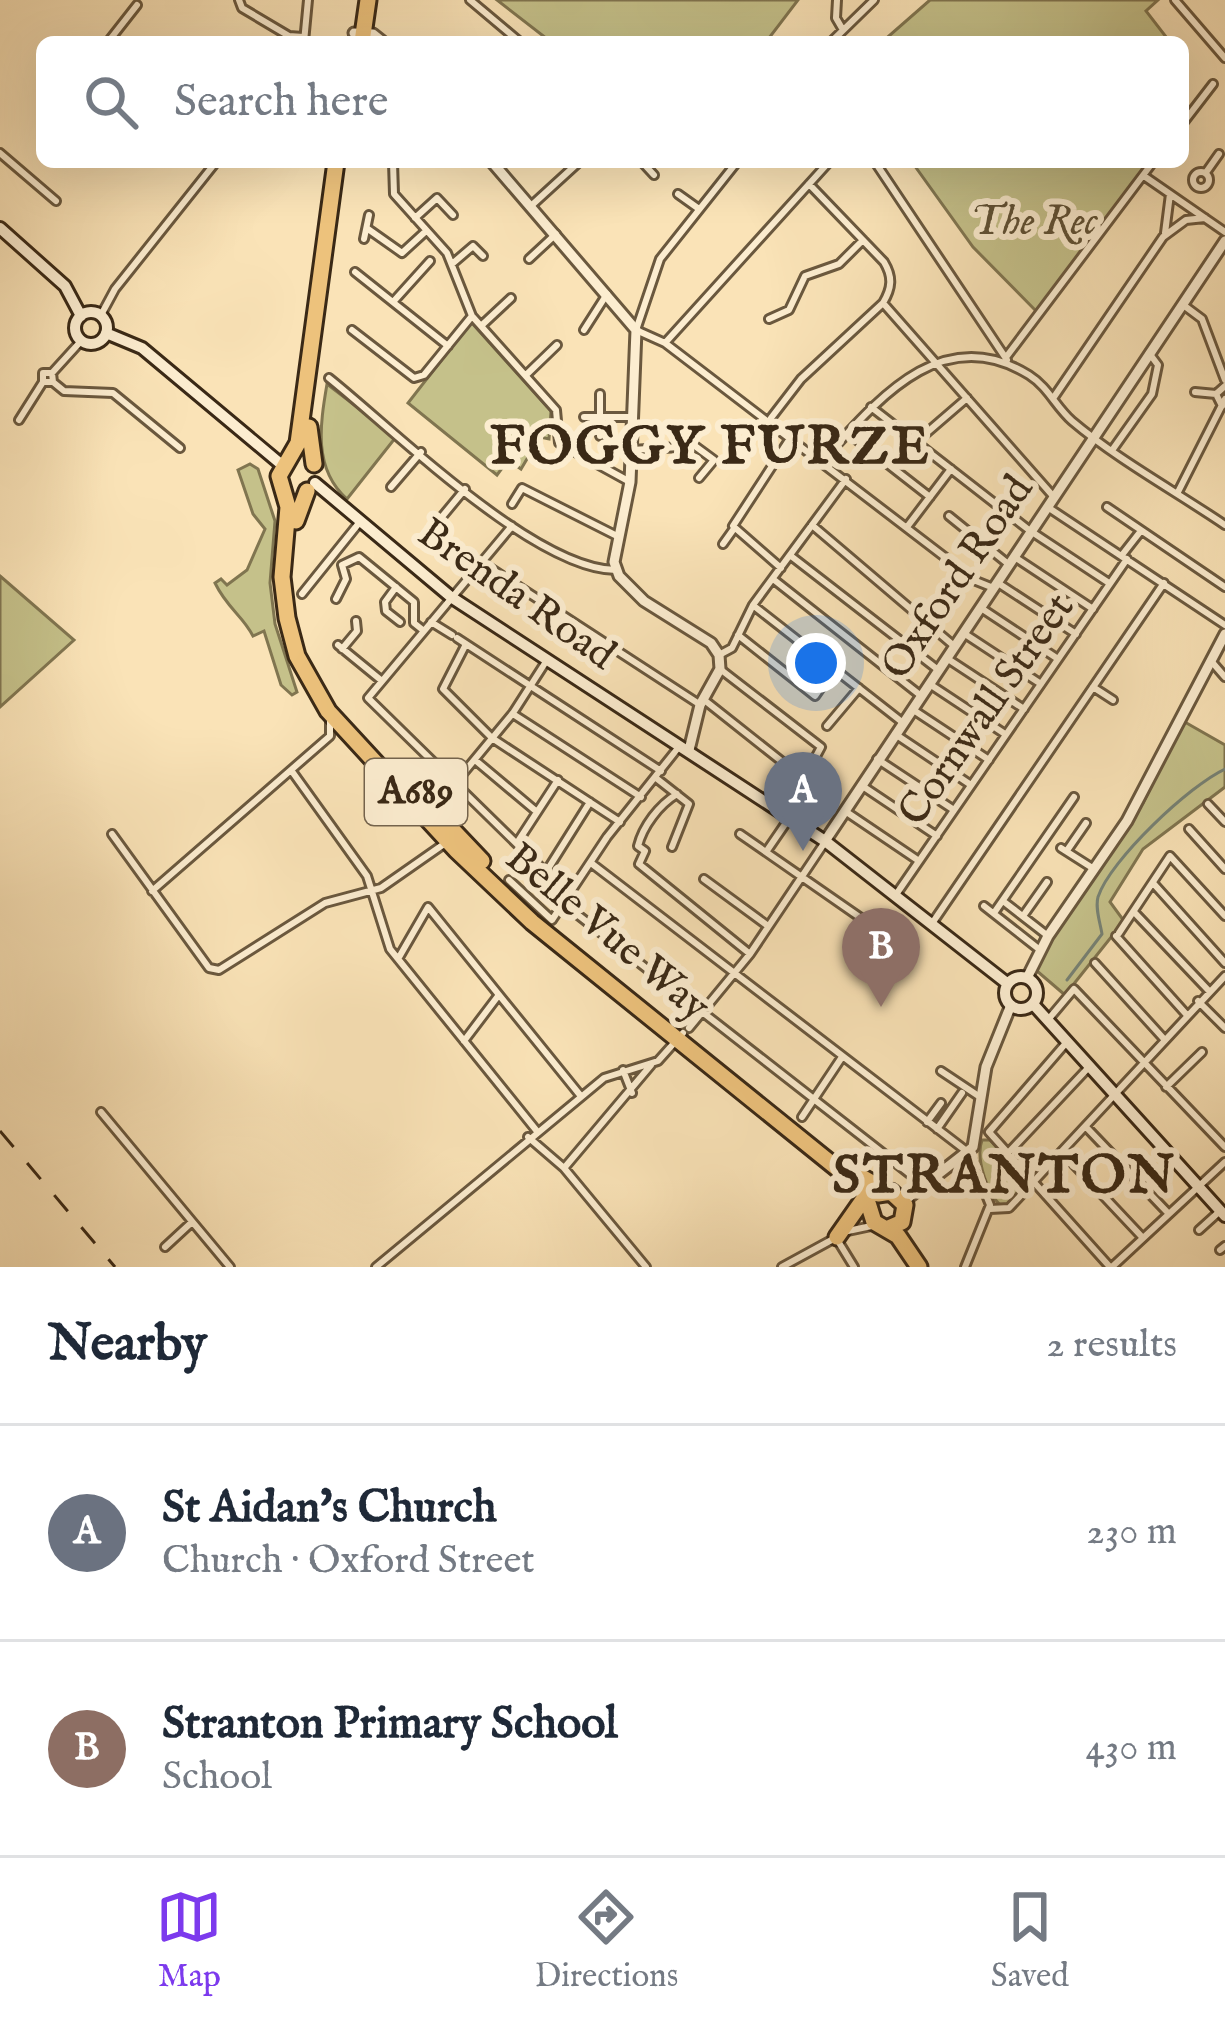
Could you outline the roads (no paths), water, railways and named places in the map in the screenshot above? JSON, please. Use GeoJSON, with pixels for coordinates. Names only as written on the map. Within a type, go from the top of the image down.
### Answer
{"type":"FeatureCollection","features":[{"type":"Feature","properties":{"kind":"highway"},"geometry":{"type":"LineString","coordinates":[[358,36],[364,0]]}},
{"type":"Feature","properties":{"kind":"highway","name":"A689"},"geometry":{"type":"LineString","coordinates":[[283,486],[340,168]]}},
{"type":"Feature","properties":{"kind":"highway","name":"A689"},"geometry":{"type":"LineString","coordinates":[[311,487],[314,464],[307,445],[340,168]]}},
{"type":"Feature","properties":{"kind":"highway"},"geometry":{"type":"LineString","coordinates":[[290,456],[314,464]]}},
{"type":"Feature","properties":{"kind":"highway"},"geometry":{"type":"LineString","coordinates":[[283,486],[294,493],[311,487]]}},
{"type":"Feature","properties":{"kind":"highway","name":"Belle Vue Way"},"geometry":{"type":"LineString","coordinates":[[283,486],[288,507],[282,577],[287,618],[297,656],[328,711],[452,838],[548,924],[874,1187],[886,1191]]}},
{"type":"Feature","properties":{"kind":"highway","name":"Belle Vue Way"},"geometry":{"type":"LineString","coordinates":[[311,487],[297,512],[291,568],[295,615],[309,660],[338,708],[452,838]]}},
{"type":"Feature","properties":{"kind":"highway","name":"Belle Vue Way"},"geometry":{"type":"LineString","coordinates":[[683,1034],[868,1203]]}},
{"type":"Feature","properties":{"kind":"highway"},"geometry":{"type":"LineString","coordinates":[[843,1234],[868,1203],[886,1191]]}},
{"type":"Feature","properties":{"kind":"highway","name":"A689"},"geometry":{"type":"LineString","coordinates":[[886,1191],[904,1209],[908,1234],[923,1267]]}},
{"type":"Feature","properties":{"kind":"highway","name":"A689"},"geometry":{"type":"LineString","coordinates":[[868,1203],[882,1227],[902,1239],[923,1267]]}},
{"type":"Feature","properties":{"kind":"highway"},"geometry":{"type":"LineString","coordinates":[[882,1227],[904,1209]]}},
{"type":"Feature","properties":{"kind":"main road"},"geometry":{"type":"LineString","coordinates":[[0,228],[65,286],[81,316],[76,329],[82,340],[96,343],[106,333]]}},
{"type":"Feature","properties":{"kind":"main road"},"geometry":{"type":"LineString","coordinates":[[81,316],[101,315],[106,333]]}},
{"type":"Feature","properties":{"kind":"main road"},"geometry":{"type":"LineString","coordinates":[[106,333],[142,348],[258,443],[290,456]]}},
{"type":"Feature","properties":{"kind":"main road"},"geometry":{"type":"LineString","coordinates":[[258,443],[290,456]]}},
{"type":"Feature","properties":{"kind":"main road","name":"Brenda Road"},"geometry":{"type":"LineString","coordinates":[[311,487],[452,597],[825,842],[1008,984]]}},
{"type":"Feature","properties":{"kind":"main road"},"geometry":{"type":"LineString","coordinates":[[1027,978],[1037,989],[1033,1004],[1024,1009],[1011,1005],[1008,984],[1027,978]]}},
{"type":"Feature","properties":{"kind":"main road"},"geometry":{"type":"LineString","coordinates":[[1033,1004],[1222,1214]]}},
{"type":"Feature","properties":{"kind":"street"},"geometry":{"type":"LineString","coordinates":[[239,0],[242,8],[296,36]]}},
{"type":"Feature","properties":{"kind":"street"},"geometry":{"type":"LineString","coordinates":[[303,36],[308,0]]}},
{"type":"Feature","properties":{"kind":"street"},"geometry":{"type":"LineString","coordinates":[[838,0],[836,18],[843,30]]}},
{"type":"Feature","properties":{"kind":"street"},"geometry":{"type":"LineString","coordinates":[[837,36],[874,0]]}},
{"type":"Feature","properties":{"kind":"street"},"geometry":{"type":"LineString","coordinates":[[1175,0],[1225,58]]}},
{"type":"Feature","properties":{"kind":"street"},"geometry":{"type":"LineString","coordinates":[[472,1],[513,36]]}},
{"type":"Feature","properties":{"kind":"street"},"geometry":{"type":"LineString","coordinates":[[113,36],[135,12]]}},
{"type":"Feature","properties":{"kind":"street"},"geometry":{"type":"LineString","coordinates":[[1189,115],[1213,84]]}},
{"type":"Feature","properties":{"kind":"street"},"geometry":{"type":"LineString","coordinates":[[0,153],[56,201]]}},
{"type":"Feature","properties":{"kind":"street"},"geometry":{"type":"LineString","coordinates":[[1185,205],[1197,188],[1193,180],[1219,154]]}},
{"type":"Feature","properties":{"kind":"street"},"geometry":{"type":"LineString","coordinates":[[101,315],[115,290],[211,168]]}},
{"type":"Feature","properties":{"kind":"street"},"geometry":{"type":"LineString","coordinates":[[392,168],[394,194],[452,264],[472,316],[556,410],[559,443],[630,482]]}},
{"type":"Feature","properties":{"kind":"street"},"geometry":{"type":"LineString","coordinates":[[498,168],[636,330],[665,343],[770,420],[976,581],[993,584],[1076,634]]}},
{"type":"Feature","properties":{"kind":"street"},"geometry":{"type":"LineString","coordinates":[[532,205],[572,168]]}},
{"type":"Feature","properties":{"kind":"street"},"geometry":{"type":"LineString","coordinates":[[648,168],[654,175]]}},
{"type":"Feature","properties":{"kind":"street"},"geometry":{"type":"LineString","coordinates":[[616,570],[630,482],[636,330],[655,267],[732,168]]}},
{"type":"Feature","properties":{"kind":"street"},"geometry":{"type":"LineString","coordinates":[[665,343],[824,168]]}},
{"type":"Feature","properties":{"kind":"street"},"geometry":{"type":"LineString","coordinates":[[879,168],[1006,360],[1054,397],[1067,417],[1225,525]]}},
{"type":"Feature","properties":{"kind":"street"},"geometry":{"type":"LineString","coordinates":[[1006,360],[1149,168]]}},
{"type":"Feature","properties":{"kind":"street"},"geometry":{"type":"LineString","coordinates":[[1143,176],[1225,232]]}},
{"type":"Feature","properties":{"kind":"street"},"geometry":{"type":"LineString","coordinates":[[770,420],[801,379],[883,303],[891,274],[809,184]]}},
{"type":"Feature","properties":{"kind":"street"},"geometry":{"type":"LineString","coordinates":[[678,194],[699,209]]}},
{"type":"Feature","properties":{"kind":"street"},"geometry":{"type":"LineString","coordinates":[[1163,236],[1170,194]]}},
{"type":"Feature","properties":{"kind":"street"},"geometry":{"type":"LineString","coordinates":[[415,218],[437,198],[453,215]]}},
{"type":"Feature","properties":{"kind":"street"},"geometry":{"type":"LineString","coordinates":[[364,239],[369,215]]}},
{"type":"Feature","properties":{"kind":"street"},"geometry":{"type":"LineString","coordinates":[[1054,397],[1163,236],[1186,220],[1205,218]]}},
{"type":"Feature","properties":{"kind":"street"},"geometry":{"type":"LineString","coordinates":[[368,229],[402,253],[426,230]]}},
{"type":"Feature","properties":{"kind":"street"},"geometry":{"type":"LineString","coordinates":[[529,259],[556,234]]}},
{"type":"Feature","properties":{"kind":"street"},"geometry":{"type":"LineString","coordinates":[[769,319],[792,307],[806,276],[835,267],[863,240]]}},
{"type":"Feature","properties":{"kind":"street","name":"Oxford Road"},"geometry":{"type":"LineString","coordinates":[[825,842],[1225,241]]}},
{"type":"Feature","properties":{"kind":"street"},"geometry":{"type":"LineString","coordinates":[[452,264],[473,246],[483,256]]}},
{"type":"Feature","properties":{"kind":"street"},"geometry":{"type":"LineString","coordinates":[[393,302],[430,261]]}},
{"type":"Feature","properties":{"kind":"street"},"geometry":{"type":"LineString","coordinates":[[355,272],[448,346]]}},
{"type":"Feature","properties":{"kind":"street"},"geometry":{"type":"LineString","coordinates":[[584,330],[607,294]]}},
{"type":"Feature","properties":{"kind":"street"},"geometry":{"type":"LineString","coordinates":[[481,326],[511,298]]}},
{"type":"Feature","properties":{"kind":"street"},"geometry":{"type":"LineString","coordinates":[[883,303],[1053,496]]}},
{"type":"Feature","properties":{"kind":"street"},"geometry":{"type":"LineString","coordinates":[[1182,304],[1200,317],[1225,383],[1216,394]]}},
{"type":"Feature","properties":{"kind":"street"},"geometry":{"type":"LineString","coordinates":[[352,330],[414,378],[424,375],[472,316]]}},
{"type":"Feature","properties":{"kind":"street"},"geometry":{"type":"LineString","coordinates":[[52,377],[82,340]]}},
{"type":"Feature","properties":{"kind":"street"},"geometry":{"type":"LineString","coordinates":[[526,375],[557,345]]}},
{"type":"Feature","properties":{"kind":"street","name":"Oxford Road"},"geometry":{"type":"LineString","coordinates":[[1113,449],[1156,383],[1157,362],[1149,353]]}},
{"type":"Feature","properties":{"kind":"street"},"geometry":{"type":"LineString","coordinates":[[822,460],[893,385],[938,361],[962,356],[1006,360]]}},
{"type":"Feature","properties":{"kind":"street"},"geometry":{"type":"LineString","coordinates":[[19,420],[43,382],[43,374],[64,391],[113,392],[180,448]]}},
{"type":"Feature","properties":{"kind":"street"},"geometry":{"type":"LineString","coordinates":[[329,378],[512,526],[570,561],[616,570],[644,601],[711,643],[719,655],[720,669],[684,747],[620,822],[552,920],[509,880]]}},
{"type":"Feature","properties":{"kind":"street"},"geometry":{"type":"LineString","coordinates":[[1177,493],[1224,404],[1216,394],[1195,392]]}},
{"type":"Feature","properties":{"kind":"street"},"geometry":{"type":"LineString","coordinates":[[600,394],[600,436]]}},
{"type":"Feature","properties":{"kind":"street"},"geometry":{"type":"LineString","coordinates":[[916,442],[968,398]]}},
{"type":"Feature","properties":{"kind":"street"},"geometry":{"type":"LineString","coordinates":[[871,407],[1029,530],[1110,584]]}},
{"type":"Feature","properties":{"kind":"street"},"geometry":{"type":"LineString","coordinates":[[584,417],[633,417]]}},
{"type":"Feature","properties":{"kind":"street"},"geometry":{"type":"LineString","coordinates":[[848,433],[930,497]]}},
{"type":"Feature","properties":{"kind":"street"},"geometry":{"type":"LineString","coordinates":[[723,544],[791,436]]}},
{"type":"Feature","properties":{"kind":"street"},"geometry":{"type":"LineString","coordinates":[[632,451],[695,446],[714,460],[699,478]]}},
{"type":"Feature","properties":{"kind":"street"},"geometry":{"type":"LineString","coordinates":[[391,487],[422,452]]}},
{"type":"Feature","properties":{"kind":"street"},"geometry":{"type":"LineString","coordinates":[[907,527],[951,470]]}},
{"type":"Feature","properties":{"kind":"street"},"geometry":{"type":"LineString","coordinates":[[719,655],[738,635],[753,605],[846,479]]}},
{"type":"Feature","properties":{"kind":"street"},"geometry":{"type":"LineString","coordinates":[[512,504],[522,488],[619,537]]}},
{"type":"Feature","properties":{"kind":"street"},"geometry":{"type":"LineString","coordinates":[[436,524],[465,489]]}},
{"type":"Feature","properties":{"kind":"street"},"geometry":{"type":"LineString","coordinates":[[1046,507],[1225,625]]}},
{"type":"Feature","properties":{"kind":"street"},"geometry":{"type":"LineString","coordinates":[[1107,507],[1225,586]]}},
{"type":"Feature","properties":{"kind":"street"},"geometry":{"type":"LineString","coordinates":[[949,516],[1010,560],[1093,609]]}},
{"type":"Feature","properties":{"kind":"street"},"geometry":{"type":"LineString","coordinates":[[302,594],[359,523]]}},
{"type":"Feature","properties":{"kind":"street"},"geometry":{"type":"LineString","coordinates":[[812,525],[953,645]]}},
{"type":"Feature","properties":{"kind":"street"},"geometry":{"type":"LineString","coordinates":[[512,526],[368,698],[570,896]]}},
{"type":"Feature","properties":{"kind":"street"},"geometry":{"type":"LineString","coordinates":[[733,530],[781,568]]}},
{"type":"Feature","properties":{"kind":"street","name":"Cornwall Street"},"geometry":{"type":"LineString","coordinates":[[895,896],[1110,584],[1140,532]]}},
{"type":"Feature","properties":{"kind":"street"},"geometry":{"type":"LineString","coordinates":[[332,556],[343,565],[346,579],[336,599]]}},
{"type":"Feature","properties":{"kind":"street"},"geometry":{"type":"LineString","coordinates":[[343,565],[356,556],[396,587],[414,602],[414,623],[424,631]]}},
{"type":"Feature","properties":{"kind":"street"},"geometry":{"type":"LineString","coordinates":[[790,556],[938,669]]}},
{"type":"Feature","properties":{"kind":"street"},"geometry":{"type":"LineString","coordinates":[[481,562],[702,702],[804,779]]}},
{"type":"Feature","properties":{"kind":"street"},"geometry":{"type":"LineString","coordinates":[[773,579],[920,695]]}},
{"type":"Feature","properties":{"kind":"street"},"geometry":{"type":"LineString","coordinates":[[931,925],[1164,584]]}},
{"type":"Feature","properties":{"kind":"street"},"geometry":{"type":"LineString","coordinates":[[396,587],[385,602],[386,610],[400,622]]}},
{"type":"Feature","properties":{"kind":"street"},"geometry":{"type":"LineString","coordinates":[[753,605],[902,722]]}},
{"type":"Feature","properties":{"kind":"street"},"geometry":{"type":"LineString","coordinates":[[979,606],[1058,659]]}},
{"type":"Feature","properties":{"kind":"street"},"geometry":{"type":"LineString","coordinates":[[356,621],[357,631],[340,647],[382,681]]}},
{"type":"Feature","properties":{"kind":"street"},"geometry":{"type":"LineString","coordinates":[[431,622],[658,775],[689,808],[672,847]]}},
{"type":"Feature","properties":{"kind":"street"},"geometry":{"type":"LineString","coordinates":[[962,632],[1041,684]]}},
{"type":"Feature","properties":{"kind":"street"},"geometry":{"type":"LineString","coordinates":[[1027,978],[1048,936],[1146,785],[1208,657],[1225,634]]}},
{"type":"Feature","properties":{"kind":"street"},"geometry":{"type":"LineString","coordinates":[[738,635],[815,696],[835,668]]}},
{"type":"Feature","properties":{"kind":"street"},"geometry":{"type":"LineString","coordinates":[[466,644],[441,685],[492,738],[620,822]]}},
{"type":"Feature","properties":{"kind":"street"},"geometry":{"type":"LineString","coordinates":[[945,657],[1024,710]]}},
{"type":"Feature","properties":{"kind":"street"},"geometry":{"type":"LineString","coordinates":[[1208,657],[1225,677]]}},
{"type":"Feature","properties":{"kind":"street"},"geometry":{"type":"LineString","coordinates":[[456,783],[513,713],[547,660]]}},
{"type":"Feature","properties":{"kind":"street"},"geometry":{"type":"LineString","coordinates":[[720,669],[821,747],[766,852]]}},
{"type":"Feature","properties":{"kind":"street"},"geometry":{"type":"LineString","coordinates":[[928,683],[1006,735]]}},
{"type":"Feature","properties":{"kind":"street"},"geometry":{"type":"LineString","coordinates":[[1093,687],[1113,700]]}},
{"type":"Feature","properties":{"kind":"street"},"geometry":{"type":"LineString","coordinates":[[827,726],[859,688]]}},
{"type":"Feature","properties":{"kind":"street"},"geometry":{"type":"LineString","coordinates":[[911,708],[989,760]]}},
{"type":"Feature","properties":{"kind":"street"},"geometry":{"type":"LineString","coordinates":[[152,891],[330,736],[328,711]]}},
{"type":"Feature","properties":{"kind":"street"},"geometry":{"type":"LineString","coordinates":[[513,713],[641,797]]}},
{"type":"Feature","properties":{"kind":"street"},"geometry":{"type":"LineString","coordinates":[[895,734],[971,785]]}},
{"type":"Feature","properties":{"kind":"street"},"geometry":{"type":"LineString","coordinates":[[877,759],[954,810]]}},
{"type":"Feature","properties":{"kind":"street"},"geometry":{"type":"LineString","coordinates":[[475,760],[537,812]]}},
{"type":"Feature","properties":{"kind":"street"},"geometry":{"type":"LineString","coordinates":[[291,770],[374,892],[385,940],[536,1130]]}},
{"type":"Feature","properties":{"kind":"street"},"geometry":{"type":"LineString","coordinates":[[517,843],[558,780]]}},
{"type":"Feature","properties":{"kind":"street"},"geometry":{"type":"LineString","coordinates":[[861,785],[937,836]]}},
{"type":"Feature","properties":{"kind":"street"},"geometry":{"type":"LineString","coordinates":[[677,794],[650,822],[638,844],[645,850],[639,864],[750,954]]}},
{"type":"Feature","properties":{"kind":"street"},"geometry":{"type":"LineString","coordinates":[[994,914],[1075,797]]}},
{"type":"Feature","properties":{"kind":"street"},"geometry":{"type":"LineString","coordinates":[[546,872],[590,802]]}},
{"type":"Feature","properties":{"kind":"street"},"geometry":{"type":"LineString","coordinates":[[1208,804],[1225,822]]}},
{"type":"Feature","properties":{"kind":"street"},"geometry":{"type":"LineString","coordinates":[[844,811],[920,861]]}},
{"type":"Feature","properties":{"kind":"street"},"geometry":{"type":"LineString","coordinates":[[1086,823],[1065,848],[1094,868]]}},
{"type":"Feature","properties":{"kind":"street"},"geometry":{"type":"LineString","coordinates":[[1189,829],[1225,869]]}},
{"type":"Feature","properties":{"kind":"street"},"geometry":{"type":"LineString","coordinates":[[112,834],[209,968],[219,970],[325,903],[374,892],[452,838]]}},
{"type":"Feature","properties":{"kind":"street"},"geometry":{"type":"LineString","coordinates":[[740,834],[868,924],[855,936]]}},
{"type":"Feature","properties":{"kind":"street"},"geometry":{"type":"LineString","coordinates":[[564,1168],[736,972],[825,842]]}},
{"type":"Feature","properties":{"kind":"street"},"geometry":{"type":"LineString","coordinates":[[1186,1014],[1118,934],[1170,856],[1225,916]]}},
{"type":"Feature","properties":{"kind":"street"},"geometry":{"type":"LineString","coordinates":[[591,863],[969,1153],[989,1210],[965,1267]]}},
{"type":"Feature","properties":{"kind":"street"},"geometry":{"type":"LineString","coordinates":[[704,879],[769,926]]}},
{"type":"Feature","properties":{"kind":"street"},"geometry":{"type":"LineString","coordinates":[[1023,916],[1047,882]]}},
{"type":"Feature","properties":{"kind":"street"},"geometry":{"type":"LineString","coordinates":[[1153,883],[1225,963]]}},
{"type":"Feature","properties":{"kind":"street"},"geometry":{"type":"LineString","coordinates":[[1003,901],[1048,936]]}},
{"type":"Feature","properties":{"kind":"street"},"geometry":{"type":"LineString","coordinates":[[564,904],[910,1175]]}},
{"type":"Feature","properties":{"kind":"street"},"geometry":{"type":"LineString","coordinates":[[985,906],[1040,950]]}},
{"type":"Feature","properties":{"kind":"street"},"geometry":{"type":"LineString","coordinates":[[398,959],[428,907],[581,1096]]}},
{"type":"Feature","properties":{"kind":"street"},"geometry":{"type":"LineString","coordinates":[[1134,912],[1209,991]]}},
{"type":"Feature","properties":{"kind":"street"},"geometry":{"type":"LineString","coordinates":[[1095,963],[1164,1039]]}},
{"type":"Feature","properties":{"kind":"street"},"geometry":{"type":"LineString","coordinates":[[989,1210],[1009,1208],[1064,1154],[1225,976]]}},
{"type":"Feature","properties":{"kind":"street"},"geometry":{"type":"LineString","coordinates":[[1046,1022],[1074,989],[1225,1147]]}},
{"type":"Feature","properties":{"kind":"street"},"geometry":{"type":"LineString","coordinates":[[464,1041],[499,996]]}},
{"type":"Feature","properties":{"kind":"street"},"geometry":{"type":"LineString","coordinates":[[1198,1001],[1225,1028]]}},
{"type":"Feature","properties":{"kind":"street"},"geometry":{"type":"LineString","coordinates":[[904,1209],[969,1153],[977,1138],[986,1067],[1011,1005]]}},
{"type":"Feature","properties":{"kind":"street"},"geometry":{"type":"LineString","coordinates":[[1066,1043],[989,1132],[1111,1267],[1225,1162]]}},
{"type":"Feature","properties":{"kind":"street"},"geometry":{"type":"LineString","coordinates":[[1166,1087],[1188,1059],[1202,1052]]}},
{"type":"Feature","properties":{"kind":"street"},"geometry":{"type":"LineString","coordinates":[[802,1117],[842,1057]]}},
{"type":"Feature","properties":{"kind":"street"},"geometry":{"type":"LineString","coordinates":[[376,1267],[581,1096],[623,1070],[651,1065]]}},
{"type":"Feature","properties":{"kind":"street"},"geometry":{"type":"LineString","coordinates":[[1008,1153],[1089,1067]]}},
{"type":"Feature","properties":{"kind":"street"},"geometry":{"type":"LineString","coordinates":[[623,1070],[632,1093]]}},
{"type":"Feature","properties":{"kind":"street"},"geometry":{"type":"LineString","coordinates":[[941,1071],[980,1097]]}},
{"type":"Feature","properties":{"kind":"street"},"geometry":{"type":"LineString","coordinates":[[937,1129],[962,1094]]}},
{"type":"Feature","properties":{"kind":"street"},"geometry":{"type":"LineString","coordinates":[[928,1122],[942,1101]]}},
{"type":"Feature","properties":{"kind":"street"},"geometry":{"type":"LineString","coordinates":[[100,1112],[230,1267]]}},
{"type":"Feature","properties":{"kind":"street"},"geometry":{"type":"LineString","coordinates":[[1087,1128],[1169,1214]]}},
{"type":"Feature","properties":{"kind":"street"},"geometry":{"type":"LineString","coordinates":[[528,1137],[564,1168],[646,1267]]}},
{"type":"Feature","properties":{"kind":"street"},"geometry":{"type":"LineString","coordinates":[[1064,1154],[1143,1238]]}},
{"type":"Feature","properties":{"kind":"street"},"geometry":{"type":"LineString","coordinates":[[1199,1230],[1222,1214]]}},
{"type":"Feature","properties":{"kind":"street"},"geometry":{"type":"LineString","coordinates":[[165,1247],[192,1222]]}},
{"type":"Feature","properties":{"kind":"street"},"geometry":{"type":"LineString","coordinates":[[782,1267],[843,1234],[882,1227]]}},
{"type":"Feature","properties":{"kind":"street"},"geometry":{"type":"LineString","coordinates":[[843,1234],[854,1267]]}},
{"type":"Feature","properties":{"kind":"waterway"},"geometry":{"type":"LineString","coordinates":[[1067,980],[1102,934],[1098,897],[1118,864],[1173,807],[1225,769]]}},
{"type":"Feature","properties":{"kind":"railway"},"geometry":{"type":"LineString","coordinates":[[0,1131],[115,1267]]}},
{"type":"Feature","properties":{"kind":"place","name":"St Aidan's Church"},"geometry":{"type":"Point","coordinates":[803,851]}},
{"type":"Feature","properties":{"kind":"place","name":"Stranton Primary School"},"geometry":{"type":"Point","coordinates":[881,1007]}},
{"type":"Feature","properties":{"kind":"district","name":"FOGGY FURZE"},"geometry":{"type":"Point","coordinates":[711,448]}},
{"type":"Feature","properties":{"kind":"district","name":"STRANTON"},"geometry":{"type":"Point","coordinates":[1005,1177]}},
{"type":"Feature","properties":{"kind":"park label","name":"The Rec"},"geometry":{"type":"Point","coordinates":[1034,222]}}]}
